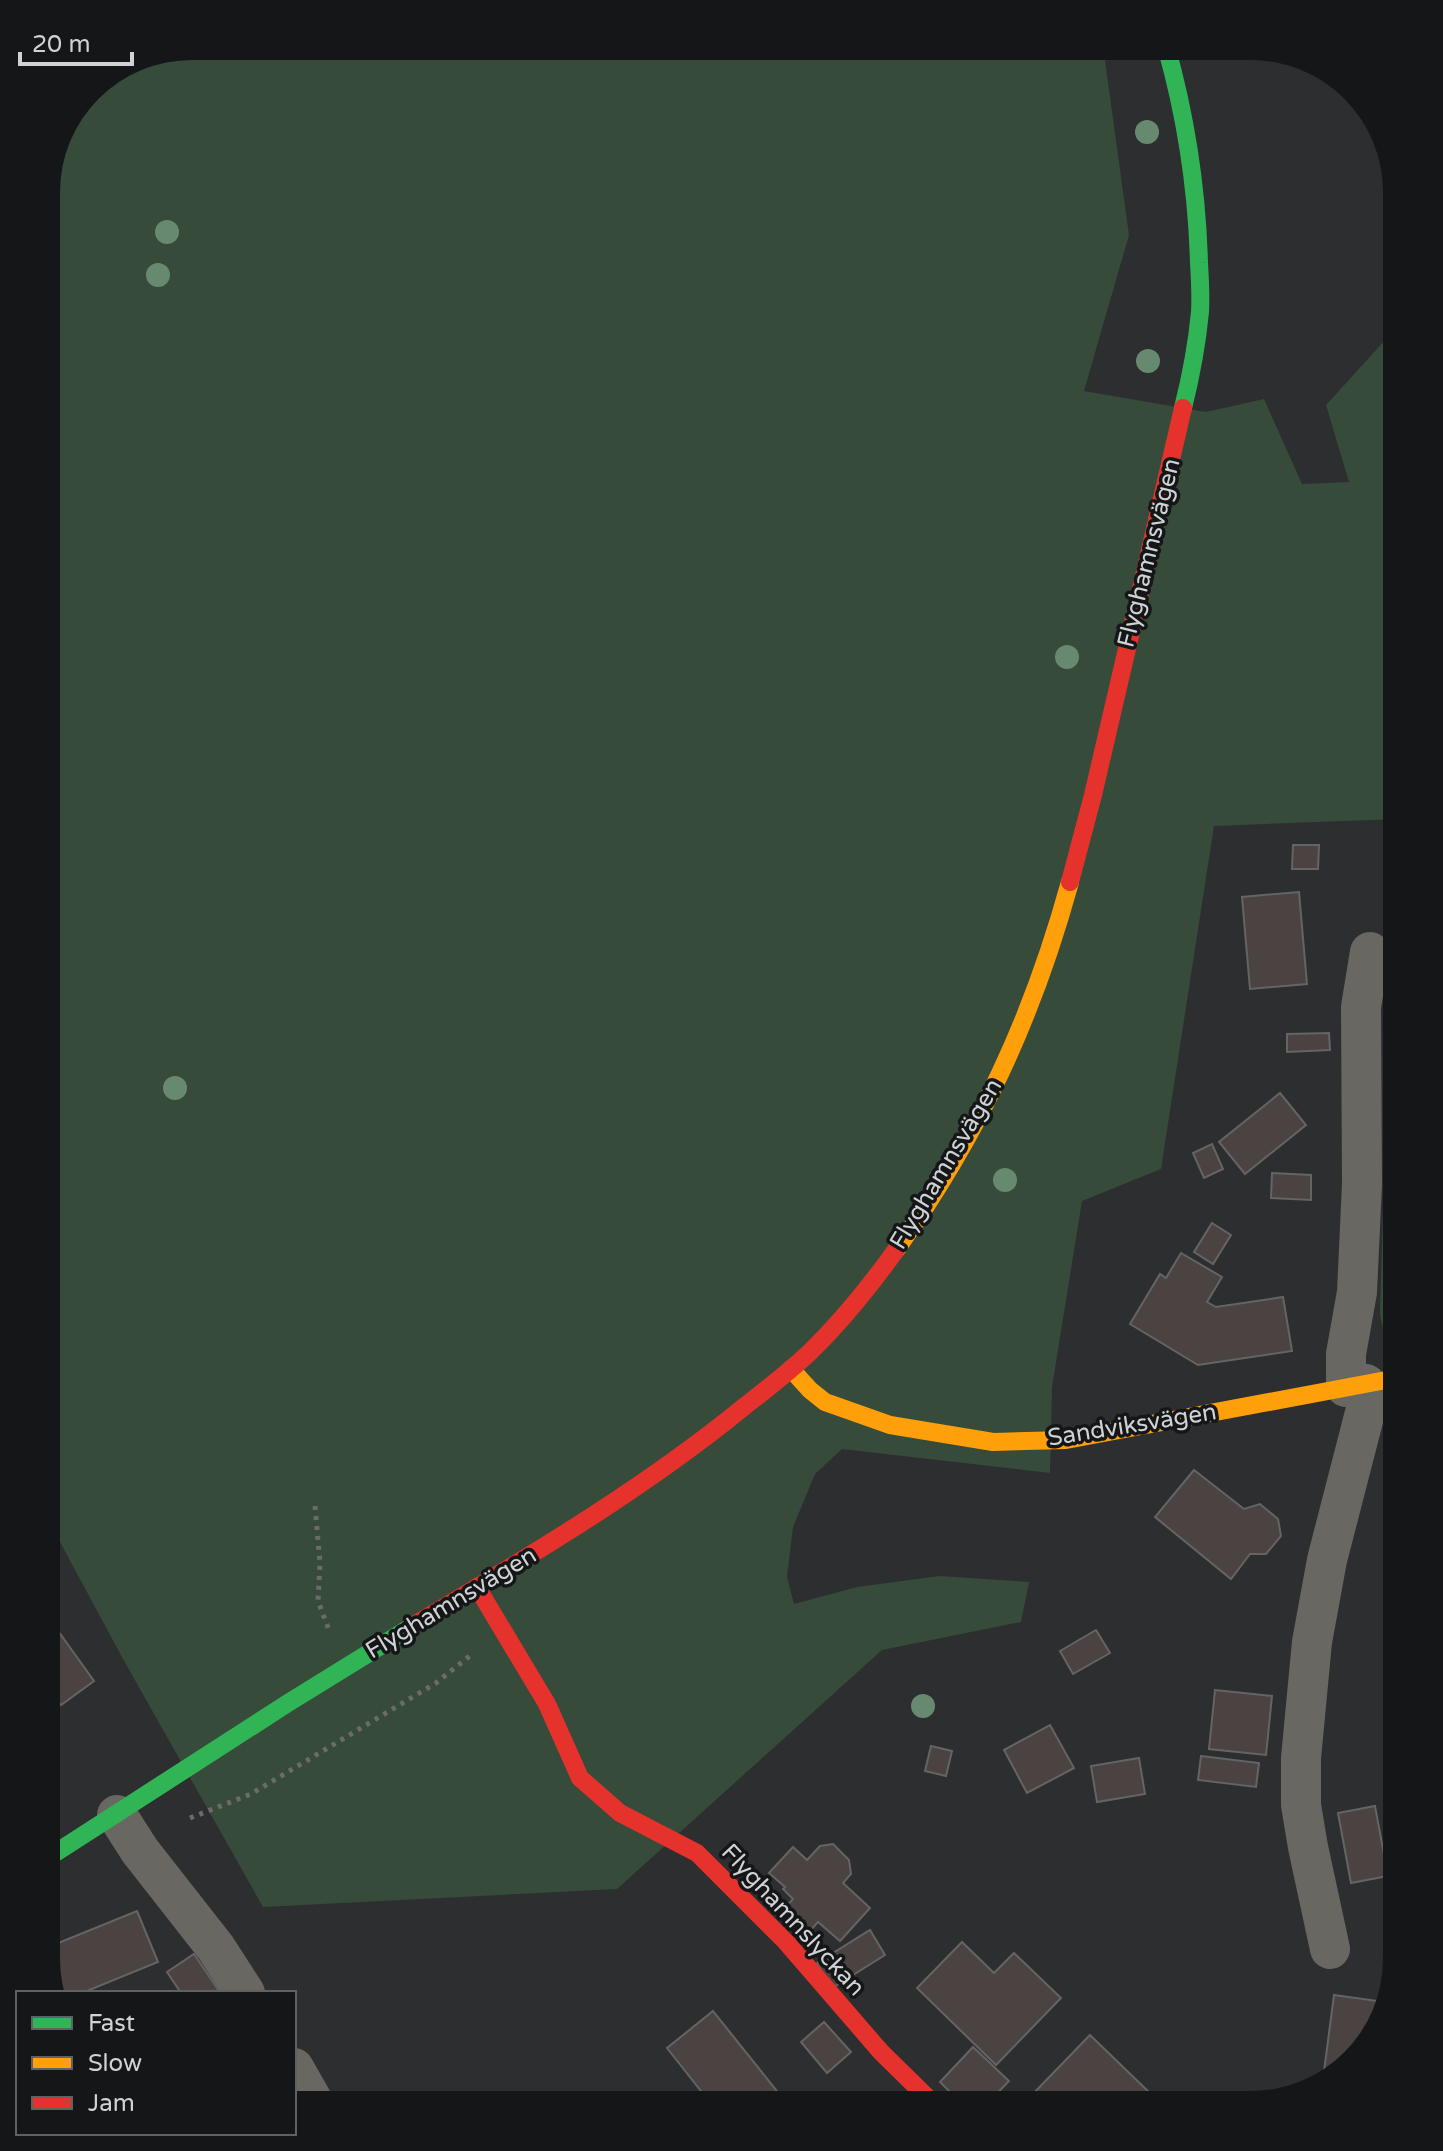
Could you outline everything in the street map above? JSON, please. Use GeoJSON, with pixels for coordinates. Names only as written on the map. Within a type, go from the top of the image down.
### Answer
{"type":"FeatureCollection","features":[{"type":"Feature","properties":{"kind":"street","name":"Flyghamnsvägen"},"geometry":{"type":"LineString","coordinates":[[60,1850],[345,1668],[566,1534],[721,1428],[818,1344],[861,1295],[895,1251],[966,1141],[1015,1045],[1055,935],[1166,491],[1196,347],[1200,304],[1198,204],[1185,124],[1170,60]]}},
{"type":"Feature","properties":{"kind":"street"},"geometry":{"type":"LineString","coordinates":[[1330,1949],[1301,1805],[1301,1758],[1312,1642],[1327,1560],[1370,1383],[1346,1354],[1357,1292],[1362,1184],[1361,1007],[1370,952]]}},
{"type":"Feature","properties":{"kind":"street","name":"Sandviksvägen"},"geometry":{"type":"LineString","coordinates":[[791,1369],[825,1402],[890,1425],[993,1442],[1066,1440],[1370,1383]]}},
{"type":"Feature","properties":{"kind":"street","name":"Flyghamnslyckan"},"geometry":{"type":"LineString","coordinates":[[477,1587],[547,1704],[580,1778],[620,1813],[697,1853],[786,1942],[881,2052],[921,2091]]}},
{"type":"Feature","properties":{"kind":"street"},"geometry":{"type":"LineString","coordinates":[[117,1815],[140,1851],[216,1948],[244,1991]]}},
{"type":"Feature","properties":{"kind":"street"},"geometry":{"type":"LineString","coordinates":[[296,2072],[307,2091]]}},
{"type":"Feature","properties":{"kind":"path"},"geometry":{"type":"LineString","coordinates":[[315,1506],[320,1563],[318,1601],[345,1668]]}},
{"type":"Feature","properties":{"kind":"green space"},"geometry":{"type":"Polygon","coordinates":[[[192,60],[1105,60],[1129,235],[1084,391],[1206,412],[1264,399],[1302,484],[1349,482],[1326,405],[1383,342],[1383,820],[1214,826],[1161,1169],[1082,1201],[1052,1387],[1050,1473],[842,1449],[815,1474],[793,1527],[787,1577],[794,1604],[857,1587],[940,1576],[1029,1582],[1021,1622],[882,1650],[617,1889],[263,1907],[60,1542],[60,184],[74,134],[87,112],[105,93],[142,70],[192,60]]]}},
{"type":"Feature","properties":{"kind":"green space"},"geometry":{"type":"Polygon","coordinates":[[[1383,1209],[1383,1329],[1380,1314],[1383,1209]]]}},
{"type":"Feature","properties":{"kind":"building"},"geometry":{"type":"Polygon","coordinates":[[[1293,845],[1319,845],[1318,869],[1292,869],[1293,845]]]}},
{"type":"Feature","properties":{"kind":"building"},"geometry":{"type":"Polygon","coordinates":[[[1299,892],[1307,984],[1250,989],[1242,897],[1299,892]]]}},
{"type":"Feature","properties":{"kind":"building"},"geometry":{"type":"Polygon","coordinates":[[[1329,1033],[1330,1050],[1287,1052],[1287,1034],[1329,1033]]]}},
{"type":"Feature","properties":{"kind":"building"},"geometry":{"type":"Polygon","coordinates":[[[1280,1093],[1306,1125],[1245,1174],[1219,1142],[1280,1093]]]}},
{"type":"Feature","properties":{"kind":"building"},"geometry":{"type":"Polygon","coordinates":[[[1212,1144],[1223,1169],[1204,1178],[1193,1153],[1212,1144]]]}},
{"type":"Feature","properties":{"kind":"building"},"geometry":{"type":"Polygon","coordinates":[[[1272,1173],[1311,1175],[1311,1200],[1271,1198],[1272,1173]]]}},
{"type":"Feature","properties":{"kind":"building"},"geometry":{"type":"Polygon","coordinates":[[[1212,1223],[1231,1235],[1213,1264],[1194,1252],[1212,1223]]]}},
{"type":"Feature","properties":{"kind":"building"},"geometry":{"type":"Polygon","coordinates":[[[1181,1253],[1222,1277],[1207,1302],[1216,1307],[1283,1297],[1292,1351],[1198,1365],[1130,1324],[1160,1274],[1166,1278],[1181,1253]]]}},
{"type":"Feature","properties":{"kind":"building"},"geometry":{"type":"Polygon","coordinates":[[[1194,1470],[1244,1509],[1260,1504],[1278,1519],[1281,1536],[1266,1554],[1250,1554],[1231,1579],[1155,1517],[1194,1470]]]}},
{"type":"Feature","properties":{"kind":"building"},"geometry":{"type":"Polygon","coordinates":[[[1096,1630],[1110,1653],[1073,1674],[1060,1651],[1096,1630]]]}},
{"type":"Feature","properties":{"kind":"building"},"geometry":{"type":"Polygon","coordinates":[[[60,1634],[94,1681],[60,1704],[60,1634]]]}},
{"type":"Feature","properties":{"kind":"building"},"geometry":{"type":"Polygon","coordinates":[[[1215,1690],[1272,1696],[1266,1755],[1209,1749],[1215,1690]]]}},
{"type":"Feature","properties":{"kind":"building"},"geometry":{"type":"Polygon","coordinates":[[[1050,1725],[1074,1768],[1027,1793],[1004,1750],[1050,1725]]]}},
{"type":"Feature","properties":{"kind":"building"},"geometry":{"type":"Polygon","coordinates":[[[931,1746],[952,1751],[946,1776],[925,1771],[931,1746]]]}},
{"type":"Feature","properties":{"kind":"building"},"geometry":{"type":"Polygon","coordinates":[[[1201,1756],[1259,1763],[1256,1787],[1198,1780],[1201,1756]]]}},
{"type":"Feature","properties":{"kind":"building"},"geometry":{"type":"Polygon","coordinates":[[[1139,1758],[1145,1794],[1097,1802],[1091,1766],[1139,1758]]]}},
{"type":"Feature","properties":{"kind":"building"},"geometry":{"type":"Polygon","coordinates":[[[1375,1806],[1383,1849],[1383,1877],[1351,1883],[1338,1813],[1375,1806]]]}},
{"type":"Feature","properties":{"kind":"building"},"geometry":{"type":"Polygon","coordinates":[[[833,1844],[849,1860],[851,1874],[843,1883],[870,1908],[840,1941],[818,1922],[810,1931],[785,1908],[793,1899],[769,1873],[793,1847],[807,1860],[820,1846],[833,1844]]]}},
{"type":"Feature","properties":{"kind":"building"},"geometry":{"type":"Polygon","coordinates":[[[137,1911],[158,1962],[87,1991],[65,1991],[60,1942],[137,1911]]]}},
{"type":"Feature","properties":{"kind":"building"},"geometry":{"type":"Polygon","coordinates":[[[870,1930],[885,1955],[832,1988],[817,1963],[870,1930]]]}},
{"type":"Feature","properties":{"kind":"building"},"geometry":{"type":"Polygon","coordinates":[[[962,1942],[994,1973],[1014,1953],[1061,1998],[996,2065],[917,1988],[962,1942]]]}},
{"type":"Feature","properties":{"kind":"building"},"geometry":{"type":"Polygon","coordinates":[[[194,1954],[219,1991],[180,1991],[167,1972],[194,1954]]]}},
{"type":"Feature","properties":{"kind":"building"},"geometry":{"type":"Polygon","coordinates":[[[1334,1995],[1376,2001],[1356,2039],[1324,2068],[1334,1995]]]}},
{"type":"Feature","properties":{"kind":"building"},"geometry":{"type":"Polygon","coordinates":[[[713,2011],[777,2091],[701,2091],[667,2048],[713,2011]]]}},
{"type":"Feature","properties":{"kind":"building"},"geometry":{"type":"Polygon","coordinates":[[[824,2022],[851,2052],[827,2073],[801,2042],[824,2022]]]}},
{"type":"Feature","properties":{"kind":"building"},"geometry":{"type":"Polygon","coordinates":[[[1090,2035],[1148,2091],[1036,2091],[1090,2035]]]}},
{"type":"Feature","properties":{"kind":"building"},"geometry":{"type":"Polygon","coordinates":[[[973,2047],[1009,2081],[999,2091],[949,2091],[940,2082],[973,2047]]]}},
{"type":"Feature","properties":{"kind":"traffic: fast"},"geometry":{"type":"LineString","coordinates":[[1169,60],[1189,153],[1200,281],[1197,336],[1183,408]]}},
{"type":"Feature","properties":{"kind":"traffic: fast"},"geometry":{"type":"LineString","coordinates":[[60,1850],[411,1627]]}},
{"type":"Feature","properties":{"kind":"traffic: slow"},"geometry":{"type":"LineString","coordinates":[[896,1250],[953,1163],[1000,1074],[1038,981],[1070,882]]}},
{"type":"Feature","properties":{"kind":"traffic: slow"},"geometry":{"type":"LineString","coordinates":[[791,1369],[825,1402],[890,1425],[993,1442],[1066,1440],[1383,1381]]}},
{"type":"Feature","properties":{"kind":"traffic: jam"},"geometry":{"type":"LineString","coordinates":[[1070,882],[1183,408]]}},
{"type":"Feature","properties":{"kind":"traffic: jam"},"geometry":{"type":"LineString","coordinates":[[411,1627],[582,1522],[706,1437],[810,1352],[855,1303],[896,1250]]}},
{"type":"Feature","properties":{"kind":"traffic: jam"},"geometry":{"type":"LineString","coordinates":[[477,1587],[547,1704],[580,1778],[620,1813],[697,1853],[786,1942],[881,2052],[921,2091]]}}]}
